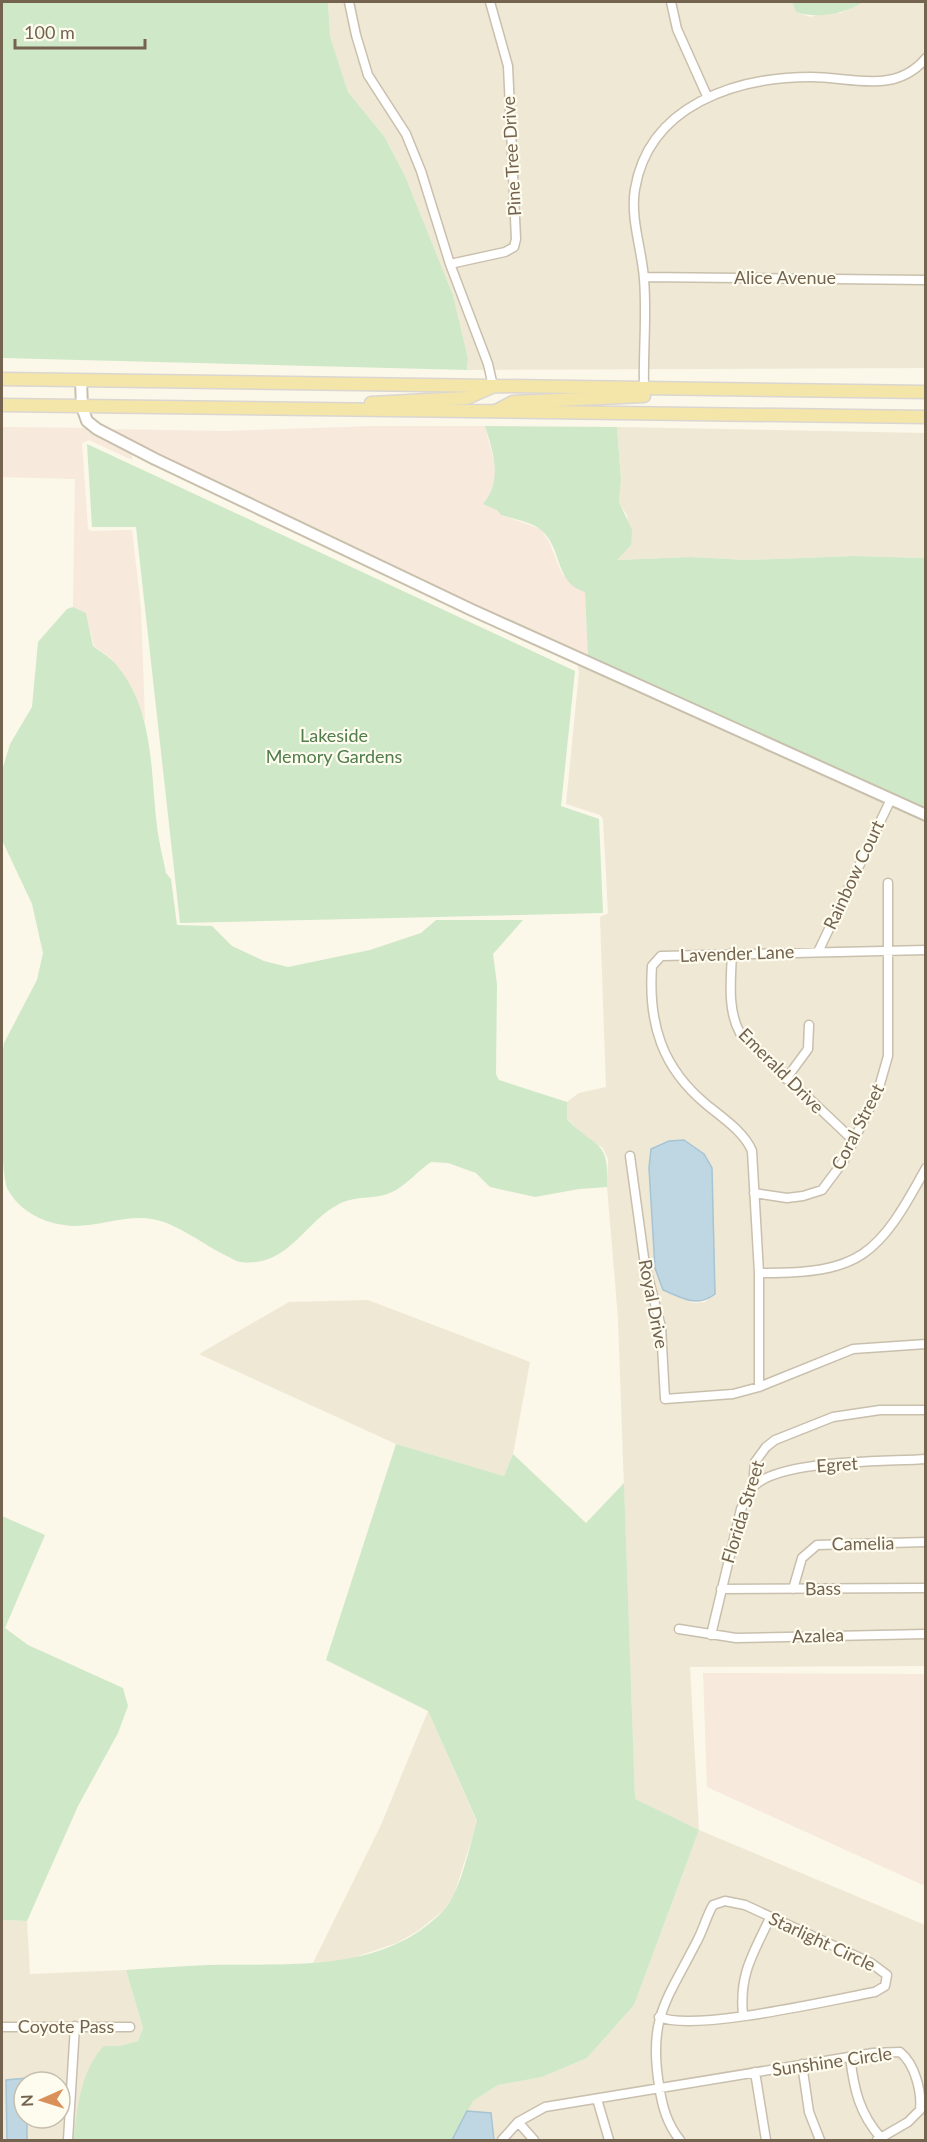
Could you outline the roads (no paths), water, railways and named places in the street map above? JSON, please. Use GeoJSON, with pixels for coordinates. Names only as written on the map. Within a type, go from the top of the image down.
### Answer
{"type":"FeatureCollection","features":[{"type":"Feature","properties":{"kind":"main road"},"geometry":{"type":"LineString","coordinates":[[2,379],[926,392]]}},
{"type":"Feature","properties":{"kind":"main road"},"geometry":{"type":"LineString","coordinates":[[341,410],[355,404],[467,398],[493,386]]}},
{"type":"Feature","properties":{"kind":"main road"},"geometry":{"type":"LineString","coordinates":[[493,412],[513,402],[689,395],[707,389]]}},
{"type":"Feature","properties":{"kind":"main road"},"geometry":{"type":"LineString","coordinates":[[2,405],[926,417]]}},
{"type":"Feature","properties":{"kind":"street"},"geometry":{"type":"LineString","coordinates":[[349,2],[368,75],[412,147],[450,264],[483,348],[493,386]]}},
{"type":"Feature","properties":{"kind":"street","name":"Pine Tree Drive"},"geometry":{"type":"LineString","coordinates":[[450,264],[505,252],[514,248],[516,239],[508,66],[490,2]]}},
{"type":"Feature","properties":{"kind":"street"},"geometry":{"type":"LineString","coordinates":[[671,2],[677,29],[707,96]]}},
{"type":"Feature","properties":{"kind":"street"},"geometry":{"type":"LineString","coordinates":[[644,388],[644,277],[634,210],[639,174],[648,153],[667,125],[707,96],[765,80],[811,77],[857,81],[892,80],[913,70],[925,60]]}},
{"type":"Feature","properties":{"kind":"street","name":"Alice Avenue"},"geometry":{"type":"LineString","coordinates":[[644,277],[926,280]]}},
{"type":"Feature","properties":{"kind":"street"},"geometry":{"type":"LineString","coordinates":[[81,381],[82,407],[87,421],[96,429],[491,618],[926,815]]}},
{"type":"Feature","properties":{"kind":"street","name":"Rainbow Court"},"geometry":{"type":"LineString","coordinates":[[818,952],[891,800]]}},
{"type":"Feature","properties":{"kind":"street","name":"Coral Street"},"geometry":{"type":"LineString","coordinates":[[754,1193],[787,1198],[822,1190],[843,1162],[885,1070],[889,1025],[888,883]]}},
{"type":"Feature","properties":{"kind":"street","name":"Lavender Lane"},"geometry":{"type":"LineString","coordinates":[[759,1387],[759,1273],[754,1158],[750,1146],[672,1069],[659,1039],[652,999],[652,966],[661,956],[926,950]]}},
{"type":"Feature","properties":{"kind":"street","name":"Emerald Drive"},"geometry":{"type":"LineString","coordinates":[[732,953],[731,1000],[736,1026],[786,1079],[854,1141]]}},
{"type":"Feature","properties":{"kind":"street"},"geometry":{"type":"LineString","coordinates":[[786,1079],[808,1049],[809,1026]]}},
{"type":"Feature","properties":{"kind":"street","name":"Royal Drive"},"geometry":{"type":"LineString","coordinates":[[630,1156],[645,1265],[661,1327],[665,1399],[733,1394],[759,1387],[853,1349],[926,1344]]}},
{"type":"Feature","properties":{"kind":"street"},"geometry":{"type":"LineString","coordinates":[[759,1273],[810,1272],[843,1266],[859,1258],[890,1230],[926,1168]]}},
{"type":"Feature","properties":{"kind":"street","name":"Florida Street"},"geometry":{"type":"LineString","coordinates":[[711,1635],[741,1509],[753,1487],[755,1462],[760,1454],[775,1440],[833,1417],[880,1410],[926,1410]]}},
{"type":"Feature","properties":{"kind":"street","name":"Egret"},"geometry":{"type":"LineString","coordinates":[[753,1487],[765,1478],[794,1469],[926,1460]]}},
{"type":"Feature","properties":{"kind":"street","name":"Camelia"},"geometry":{"type":"LineString","coordinates":[[793,1589],[802,1558],[817,1545],[926,1542]]}},
{"type":"Feature","properties":{"kind":"street","name":"Bass"},"geometry":{"type":"LineString","coordinates":[[722,1589],[926,1588]]}},
{"type":"Feature","properties":{"kind":"street","name":"Azalea"},"geometry":{"type":"LineString","coordinates":[[679,1629],[711,1635],[763,1638],[926,1634]]}},
{"type":"Feature","properties":{"kind":"street","name":"Starlight Circle"},"geometry":{"type":"LineString","coordinates":[[659,2017],[680,2023],[743,2015],[875,1992],[885,1986],[887,1981],[885,1971],[871,1963],[736,1902],[725,1901],[713,1905],[708,1921],[675,1980],[659,2017],[654,2040],[660,2088],[668,2122],[680,2140]]}},
{"type":"Feature","properties":{"kind":"street"},"geometry":{"type":"LineString","coordinates":[[743,2015],[741,1995],[744,1975],[770,1918]]}},
{"type":"Feature","properties":{"kind":"street","name":"Coyote Pass"},"geometry":{"type":"LineString","coordinates":[[2,2026],[130,2027]]}},
{"type":"Feature","properties":{"kind":"street"},"geometry":{"type":"LineString","coordinates":[[68,2140],[75,2026]]}},
{"type":"Feature","properties":{"kind":"street","name":"Sunshine Circle"},"geometry":{"type":"LineString","coordinates":[[502,2140],[518,2122],[545,2107],[802,2064],[896,2051],[904,2055],[912,2068],[920,2093],[920,2110],[908,2122],[879,2139]]}},
{"type":"Feature","properties":{"kind":"street"},"geometry":{"type":"LineString","coordinates":[[850,2057],[853,2085],[862,2113],[879,2139]]}},
{"type":"Feature","properties":{"kind":"street"},"geometry":{"type":"LineString","coordinates":[[802,2064],[809,2112],[820,2140]]}},
{"type":"Feature","properties":{"kind":"street","name":"Sunshine Circle"},"geometry":{"type":"LineString","coordinates":[[755,2072],[766,2140]]}},
{"type":"Feature","properties":{"kind":"street"},"geometry":{"type":"LineString","coordinates":[[597,2099],[609,2140]]}},
{"type":"Feature","properties":{"kind":"street"},"geometry":{"type":"LineString","coordinates":[[518,2122],[534,2140]]}},
{"type":"Feature","properties":{"kind":"water"},"geometry":{"type":"Polygon","coordinates":[[[684,1140],[704,1154],[712,1168],[715,1294],[696,1301],[663,1290],[655,1268],[649,1168],[651,1149],[669,1141],[684,1140]]]}},
{"type":"Feature","properties":{"kind":"water"},"geometry":{"type":"Polygon","coordinates":[[[12,2079],[12,2130],[27,2130],[27,2140],[7,2140],[6,2080],[12,2079]]]}},
{"type":"Feature","properties":{"kind":"water"},"geometry":{"type":"Polygon","coordinates":[[[467,2111],[491,2113],[494,2140],[452,2140],[467,2111]]]}},
{"type":"Feature","properties":{"kind":"park label","name":"Lakeside Memory Gardens"},"geometry":{"type":"Point","coordinates":[334,746]}}]}
